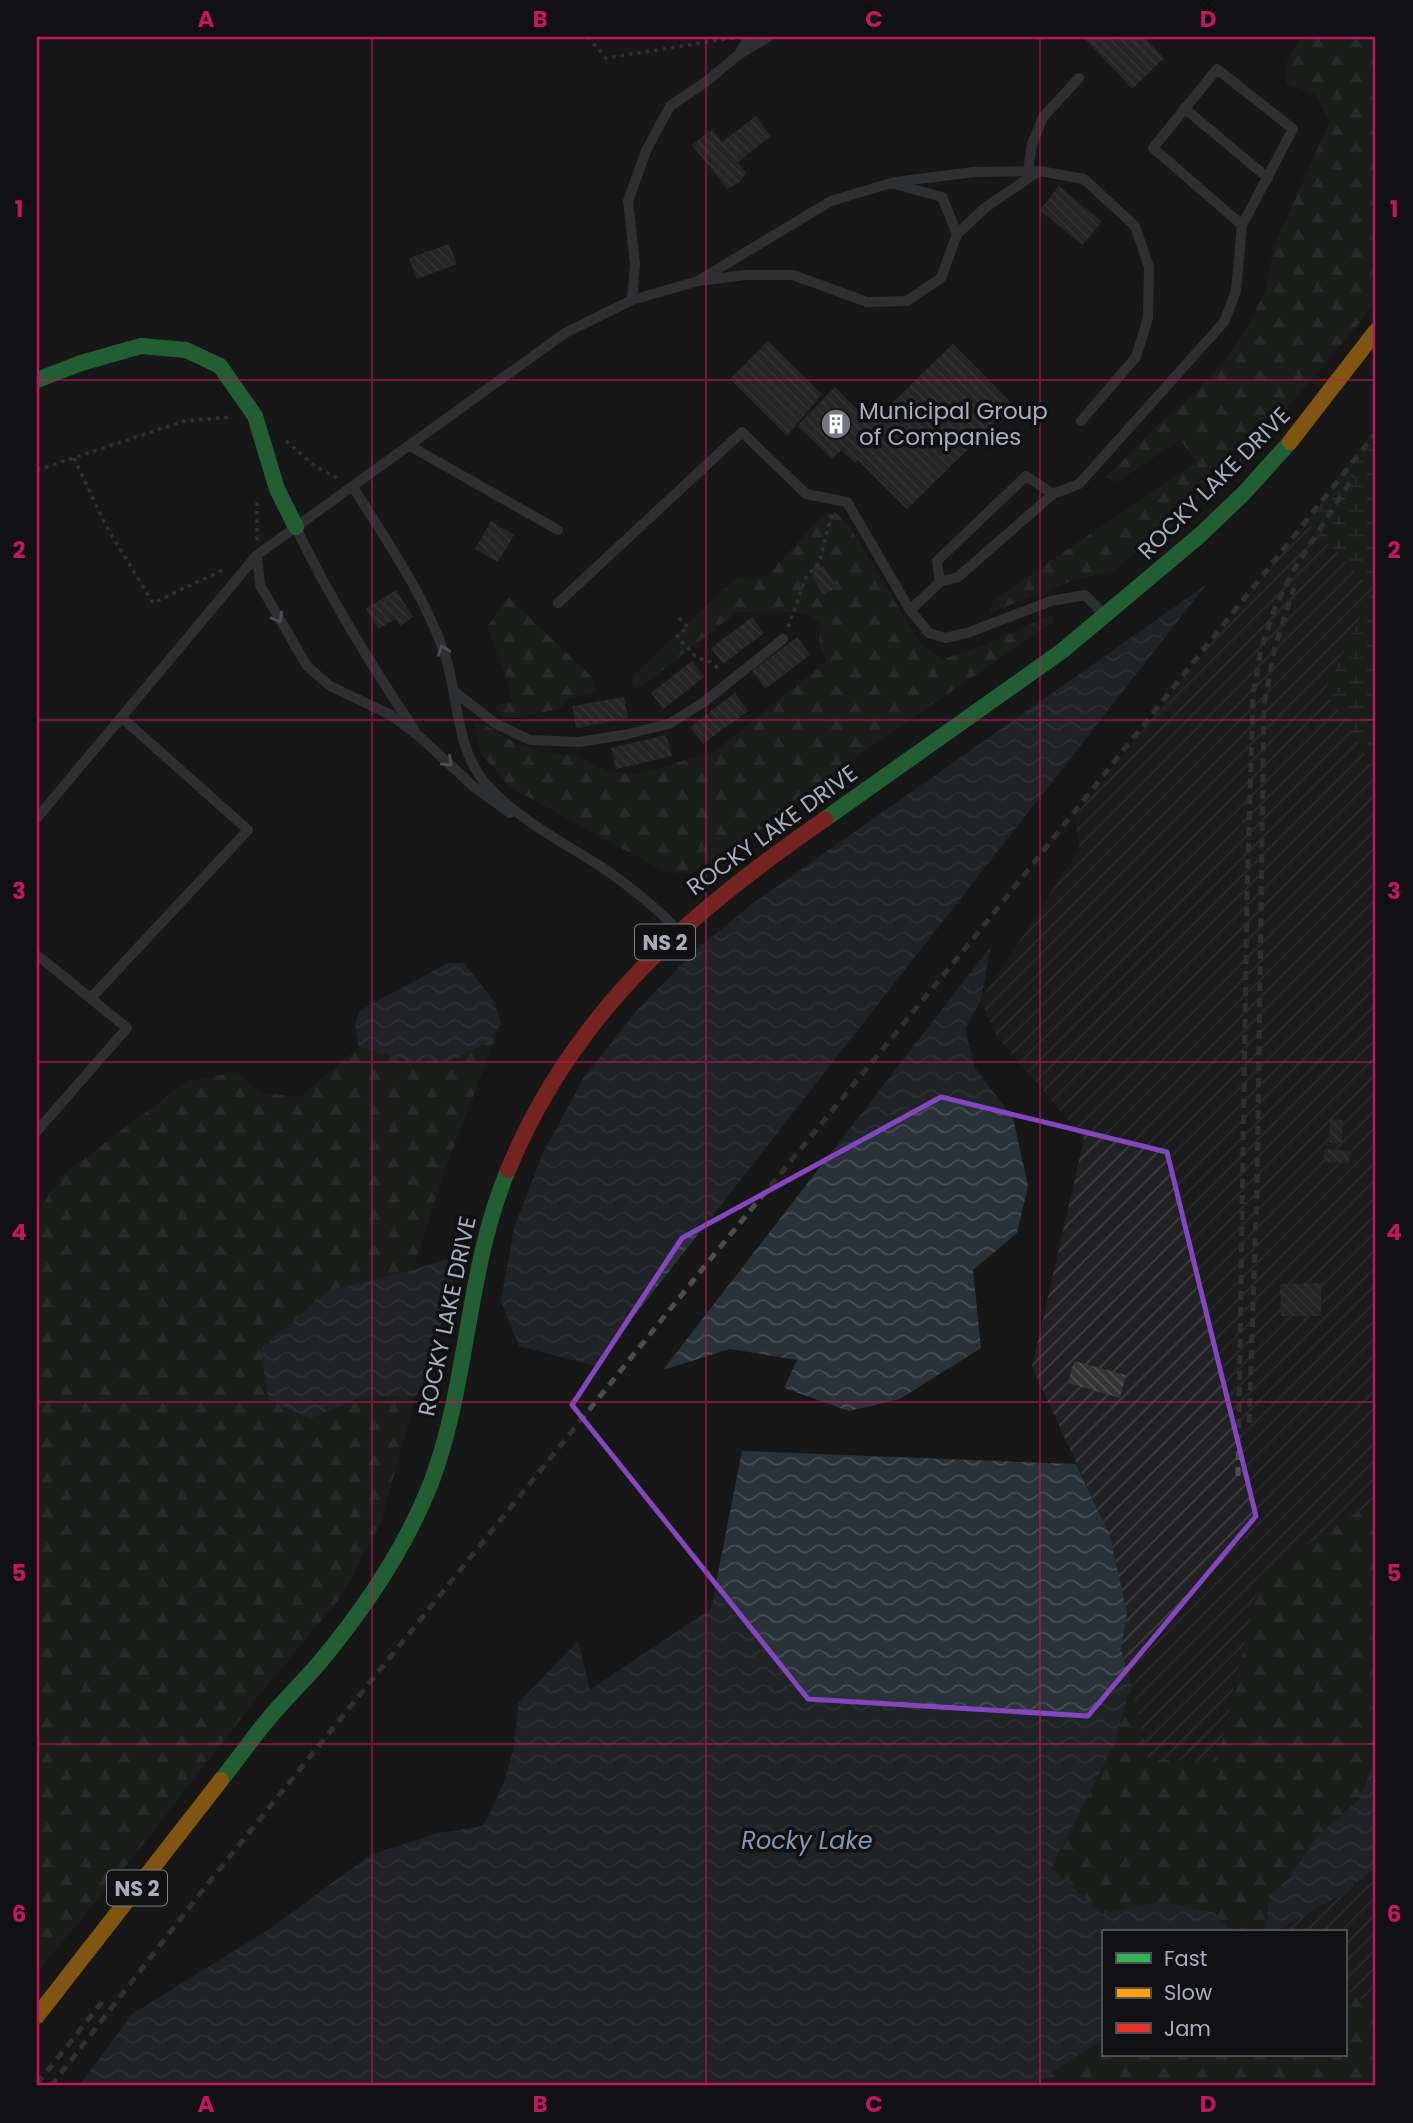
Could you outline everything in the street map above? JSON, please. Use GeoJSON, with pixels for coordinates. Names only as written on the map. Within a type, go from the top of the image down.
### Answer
{"type":"FeatureCollection","features":[{"type":"Feature","properties":{"kind":"main road","name":"ROCKY LAKE DRIVE"},"geometry":{"type":"LineString","coordinates":[[37,2016],[271,1716],[308,1677],[375,1589],[405,1541],[433,1477],[462,1371],[482,1248],[493,1211],[520,1144],[564,1068],[595,1022],[635,972],[678,929],[794,840],[1053,657],[1152,578],[1257,479],[1312,416],[1376,331]]}},
{"type":"Feature","properties":{"kind":"main road"},"geometry":{"type":"LineString","coordinates":[[37,380],[81,363],[141,346],[186,350],[220,366],[255,416],[277,489],[296,527]]}},
{"type":"Feature","properties":{"kind":"lane"},"geometry":{"type":"LineString","coordinates":[[738,55],[750,37]]}},
{"type":"Feature","properties":{"kind":"lane"},"geometry":{"type":"LineString","coordinates":[[632,300],[635,264],[628,201],[646,151],[670,106],[707,81],[738,55],[768,37]]}},
{"type":"Feature","properties":{"kind":"lane"},"geometry":{"type":"LineString","coordinates":[[910,610],[940,582],[958,577],[1053,494],[1079,484],[1224,323],[1236,291],[1242,225],[1293,129],[1217,69],[1153,148],[1242,225]]}},
{"type":"Feature","properties":{"kind":"lane"},"geometry":{"type":"LineString","coordinates":[[1034,171],[1032,145],[1043,117],[1079,78]]}},
{"type":"Feature","properties":{"kind":"lane"},"geometry":{"type":"LineString","coordinates":[[1184,108],[1268,178]]}},
{"type":"Feature","properties":{"kind":"lane"},"geometry":{"type":"LineString","coordinates":[[698,281],[831,201],[891,183],[974,172],[1034,171],[1084,179],[1135,226],[1149,267],[1148,318],[1136,357],[1082,421]]}},
{"type":"Feature","properties":{"kind":"lane"},"geometry":{"type":"LineString","coordinates":[[37,818],[257,555],[565,333],[632,300],[698,281],[745,275],[793,275],[867,302],[907,301],[941,278],[957,234],[986,207],[1034,171]]}},
{"type":"Feature","properties":{"kind":"lane"},"geometry":{"type":"LineString","coordinates":[[891,183],[942,197],[957,234]]}},
{"type":"Feature","properties":{"kind":"lane"},"geometry":{"type":"LineString","coordinates":[[558,603],[742,432],[806,495],[847,502],[910,610],[929,634],[945,638],[967,633],[1051,601],[1085,595],[1105,614]]}},
{"type":"Feature","properties":{"kind":"lane"},"geometry":{"type":"LineString","coordinates":[[410,446],[558,530]]}},
{"type":"Feature","properties":{"kind":"lane"},"geometry":{"type":"LineString","coordinates":[[940,582],[937,561],[1026,476],[1053,494]]}},
{"type":"Feature","properties":{"kind":"lane"},"geometry":{"type":"LineString","coordinates":[[353,487],[429,616],[445,654],[463,738],[475,770],[486,785],[541,832]]}},
{"type":"Feature","properties":{"kind":"lane"},"geometry":{"type":"LineString","coordinates":[[296,527],[326,587],[384,685],[420,737]]}},
{"type":"Feature","properties":{"kind":"lane"},"geometry":{"type":"LineString","coordinates":[[257,555],[260,585],[306,666],[330,686],[391,715],[420,737],[474,787],[510,813],[604,869],[649,901],[678,929]]}},
{"type":"Feature","properties":{"kind":"lane"},"geometry":{"type":"LineString","coordinates":[[455,692],[496,724],[530,740],[579,741],[624,735],[669,724],[704,702],[783,639]]}},
{"type":"Feature","properties":{"kind":"lane"},"geometry":{"type":"LineString","coordinates":[[91,998],[248,830],[121,717]]}},
{"type":"Feature","properties":{"kind":"lane"},"geometry":{"type":"LineString","coordinates":[[37,955],[127,1028],[37,1131]]}},
{"type":"Feature","properties":{"kind":"path"},"geometry":{"type":"LineString","coordinates":[[588,37],[606,58],[741,37]]}},
{"type":"Feature","properties":{"kind":"path"},"geometry":{"type":"LineString","coordinates":[[37,470],[184,421],[255,416]]}},
{"type":"Feature","properties":{"kind":"path"},"geometry":{"type":"LineString","coordinates":[[285,441],[315,466],[353,487]]}},
{"type":"Feature","properties":{"kind":"path"},"geometry":{"type":"LineString","coordinates":[[74,458],[106,526],[153,603],[257,555]]}},
{"type":"Feature","properties":{"kind":"path"},"geometry":{"type":"LineString","coordinates":[[783,639],[807,575],[818,564],[836,500]]}},
{"type":"Feature","properties":{"kind":"path"},"geometry":{"type":"LineString","coordinates":[[679,618],[688,626],[677,636],[696,657],[713,663],[729,681]]}},
{"type":"Feature","properties":{"kind":"highlighted area"},"geometry":{"type":"Polygon","coordinates":[[[941,1097],[1167,1152],[1256,1516],[1088,1716],[808,1699],[572,1405],[682,1238],[941,1097]]]}},
{"type":"Feature","properties":{"kind":"shaded area"},"geometry":{"type":"Polygon","coordinates":[[[1307,521],[1373,590],[1325,690],[1376,771],[1376,1500],[1261,1574],[1217,1763],[1148,1759],[1121,1650],[1127,1613],[1110,1536],[1032,1367],[1084,1139],[996,1035],[981,1000],[1079,849],[1075,816],[1307,521]]]}},
{"type":"Feature","properties":{"kind":"shaded area"},"geometry":{"type":"Polygon","coordinates":[[[1376,1868],[1376,2009],[1346,1991],[1346,1930],[1278,1930],[1342,1894],[1376,1868]]]}},
{"type":"Feature","properties":{"kind":"green space"},"geometry":{"type":"Polygon","coordinates":[[[1301,37],[1376,37],[1376,299],[1361,321],[1241,462],[1114,571],[1077,579],[989,613],[993,600],[1197,462],[1180,440],[1117,482],[1106,477],[1159,424],[1201,388],[1233,349],[1266,289],[1274,246],[1330,121],[1314,94],[1286,84],[1287,60],[1301,37]]]}},
{"type":"Feature","properties":{"kind":"green space"},"geometry":{"type":"Polygon","coordinates":[[[1376,426],[1376,771],[1325,690],[1373,590],[1307,521],[1376,426]]]}},
{"type":"Feature","properties":{"kind":"green space"},"geometry":{"type":"Polygon","coordinates":[[[834,511],[850,527],[919,642],[943,659],[982,646],[1051,615],[1055,621],[870,747],[714,864],[704,863],[691,874],[665,872],[510,787],[481,754],[474,722],[493,729],[517,744],[543,752],[579,756],[608,772],[638,774],[715,751],[827,661],[819,645],[820,624],[807,613],[737,612],[644,685],[633,688],[633,676],[738,576],[750,581],[769,574],[819,519],[834,511]]]}},
{"type":"Feature","properties":{"kind":"green space"},"geometry":{"type":"Polygon","coordinates":[[[508,597],[594,679],[597,693],[569,699],[559,709],[515,718],[501,716],[494,706],[512,702],[509,685],[487,627],[508,597]]]}},
{"type":"Feature","properties":{"kind":"green space"},"geometry":{"type":"Polygon","coordinates":[[[501,1023],[442,1178],[413,1270],[330,1290],[310,1419],[360,1397],[416,1396],[382,1519],[343,1594],[257,1698],[122,1871],[37,1972],[37,1213],[61,1176],[187,1081],[237,1072],[259,1092],[300,1097],[359,1047],[408,1061],[487,1042],[501,1023]]]}},
{"type":"Feature","properties":{"kind":"green space"},"geometry":{"type":"Polygon","coordinates":[[[1376,1500],[1376,1721],[1373,1724],[1376,1757],[1359,1800],[1318,1835],[1289,1878],[1269,1896],[1266,1930],[1229,1930],[1214,1912],[1159,1902],[1102,1914],[1051,1868],[1115,1743],[1131,1684],[1148,1759],[1217,1763],[1261,1574],[1376,1500]]]}},
{"type":"Feature","properties":{"kind":"green space"},"geometry":{"type":"Polygon","coordinates":[[[1346,1991],[1376,2009],[1376,2086],[1031,2086],[1102,2040],[1102,2056],[1346,2056],[1346,1991]]]}},
{"type":"Feature","properties":{"kind":"water"},"geometry":{"type":"Polygon","coordinates":[[[1206,585],[595,1366],[519,1346],[501,1301],[514,1228],[543,1153],[584,1077],[638,1009],[699,947],[756,901],[1206,585]]]}},
{"type":"Feature","properties":{"kind":"water"},"geometry":{"type":"Polygon","coordinates":[[[991,946],[981,1000],[965,1028],[975,1068],[1013,1118],[1028,1186],[1017,1233],[973,1270],[981,1348],[900,1399],[849,1411],[784,1388],[797,1360],[730,1349],[663,1370],[991,946]]]}},
{"type":"Feature","properties":{"kind":"water"},"geometry":{"type":"Polygon","coordinates":[[[448,963],[464,963],[494,1001],[501,1023],[487,1042],[450,1061],[408,1061],[359,1047],[355,1025],[359,1011],[448,963]]]}},
{"type":"Feature","properties":{"kind":"water"},"geometry":{"type":"Polygon","coordinates":[[[460,1254],[428,1373],[416,1396],[360,1397],[310,1419],[268,1399],[261,1349],[330,1290],[413,1270],[460,1254]]]}},
{"type":"Feature","properties":{"kind":"water","name":"Rocky Lake"},"geometry":{"type":"Polygon","coordinates":[[[742,1451],[1076,1464],[1110,1536],[1127,1613],[1121,1650],[1131,1684],[1115,1743],[1051,1868],[1102,1914],[1159,1902],[1214,1912],[1229,1930],[1102,1930],[1102,2040],[1031,2086],[79,2086],[132,2014],[274,1926],[370,1855],[435,1834],[483,1826],[509,1766],[518,1703],[578,1641],[590,1690],[711,1609],[742,1451]]]}},
{"type":"Feature","properties":{"kind":"water"},"geometry":{"type":"Polygon","coordinates":[[[1376,1757],[1376,1868],[1342,1894],[1278,1930],[1266,1930],[1269,1896],[1289,1878],[1318,1835],[1359,1800],[1376,1757]]]}},
{"type":"Feature","properties":{"kind":"building"},"geometry":{"type":"Polygon","coordinates":[[[1083,37],[1144,37],[1164,58],[1132,89],[1083,37]]]}},
{"type":"Feature","properties":{"kind":"building"},"geometry":{"type":"Polygon","coordinates":[[[756,116],[771,136],[738,162],[746,173],[739,183],[727,189],[692,145],[712,129],[722,142],[756,116]]]}},
{"type":"Feature","properties":{"kind":"building"},"geometry":{"type":"Polygon","coordinates":[[[1059,186],[1102,222],[1082,245],[1040,210],[1059,186]]]}},
{"type":"Feature","properties":{"kind":"building"},"geometry":{"type":"Polygon","coordinates":[[[449,244],[457,264],[417,279],[409,258],[449,244]]]}},
{"type":"Feature","properties":{"kind":"building"},"geometry":{"type":"Polygon","coordinates":[[[768,341],[822,394],[787,436],[730,379],[768,341]]]}},
{"type":"Feature","properties":{"kind":"building"},"geometry":{"type":"Polygon","coordinates":[[[953,344],[1013,405],[907,509],[858,460],[855,463],[841,450],[832,459],[797,426],[835,387],[871,423],[953,344]]]}},
{"type":"Feature","properties":{"kind":"building"},"geometry":{"type":"Polygon","coordinates":[[[491,521],[514,535],[498,562],[475,549],[491,521]]]}},
{"type":"Feature","properties":{"kind":"building"},"geometry":{"type":"Polygon","coordinates":[[[823,566],[837,587],[824,595],[811,575],[823,566]]]}},
{"type":"Feature","properties":{"kind":"building"},"geometry":{"type":"Polygon","coordinates":[[[396,590],[413,617],[400,626],[396,619],[378,629],[366,609],[396,590]]]}},
{"type":"Feature","properties":{"kind":"building"},"geometry":{"type":"Polygon","coordinates":[[[752,617],[764,633],[723,664],[711,648],[752,617]]]}},
{"type":"Feature","properties":{"kind":"building"},"geometry":{"type":"Polygon","coordinates":[[[797,637],[810,655],[765,689],[752,671],[797,637]]]}},
{"type":"Feature","properties":{"kind":"building"},"geometry":{"type":"Polygon","coordinates":[[[692,661],[704,677],[663,709],[651,693],[692,661]]]}},
{"type":"Feature","properties":{"kind":"building"},"geometry":{"type":"Polygon","coordinates":[[[735,693],[748,711],[703,744],[690,727],[735,693]]]}},
{"type":"Feature","properties":{"kind":"building"},"geometry":{"type":"Polygon","coordinates":[[[624,697],[628,718],[576,728],[572,706],[624,697]]]}},
{"type":"Feature","properties":{"kind":"building"},"geometry":{"type":"Polygon","coordinates":[[[666,735],[672,756],[616,769],[611,748],[666,735]]]}},
{"type":"Feature","properties":{"kind":"building"},"geometry":{"type":"Polygon","coordinates":[[[1330,1119],[1343,1120],[1342,1144],[1329,1143],[1330,1119]]]}},
{"type":"Feature","properties":{"kind":"building"},"geometry":{"type":"Polygon","coordinates":[[[1324,1149],[1350,1151],[1349,1163],[1324,1162],[1324,1149]]]}},
{"type":"Feature","properties":{"kind":"building"},"geometry":{"type":"Polygon","coordinates":[[[1321,1283],[1321,1316],[1281,1316],[1280,1284],[1321,1283]]]}},
{"type":"Feature","properties":{"kind":"building"},"geometry":{"type":"Polygon","coordinates":[[[1074,1361],[1126,1375],[1120,1398],[1068,1383],[1074,1361]]]}},
{"type":"Feature","properties":{"kind":"railway"},"geometry":{"type":"LineString","coordinates":[[51,2086],[202,1891],[717,1251],[977,934],[1376,433]]}},
{"type":"Feature","properties":{"kind":"railway"},"geometry":{"type":"LineString","coordinates":[[1238,1476],[1247,897],[1253,694],[1261,649],[1274,610],[1293,571],[1354,476]]}},
{"type":"Feature","properties":{"kind":"railway"},"geometry":{"type":"LineString","coordinates":[[1249,1423],[1257,1187],[1264,705],[1275,647],[1294,588]]}},
{"type":"Feature","properties":{"kind":"railway"},"geometry":{"type":"LineString","coordinates":[[37,2084],[102,2002]]}},
{"type":"Feature","properties":{"kind":"traffic: fast"},"geometry":{"type":"LineString","coordinates":[[37,380],[81,363],[141,346],[186,350],[220,366],[255,416],[277,489],[296,527]]}},
{"type":"Feature","properties":{"kind":"traffic: fast"},"geometry":{"type":"LineString","coordinates":[[825,819],[1062,651],[1199,536],[1244,493],[1290,442]]}},
{"type":"Feature","properties":{"kind":"traffic: fast"},"geometry":{"type":"LineString","coordinates":[[221,1780],[276,1710],[353,1621],[383,1577],[421,1507],[443,1445],[484,1247],[508,1170]]}},
{"type":"Feature","properties":{"kind":"traffic: slow"},"geometry":{"type":"LineString","coordinates":[[1290,442],[1376,331]]}},
{"type":"Feature","properties":{"kind":"traffic: slow"},"geometry":{"type":"LineString","coordinates":[[37,2016],[221,1780]]}},
{"type":"Feature","properties":{"kind":"traffic: jam"},"geometry":{"type":"LineString","coordinates":[[508,1170],[535,1113],[566,1062],[601,1014],[681,930],[774,855],[825,819]]}},
{"type":"Feature","properties":{"kind":"place","name":"Municipal Group of Companies"},"geometry":{"type":"Point","coordinates":[836,424]}}]}
